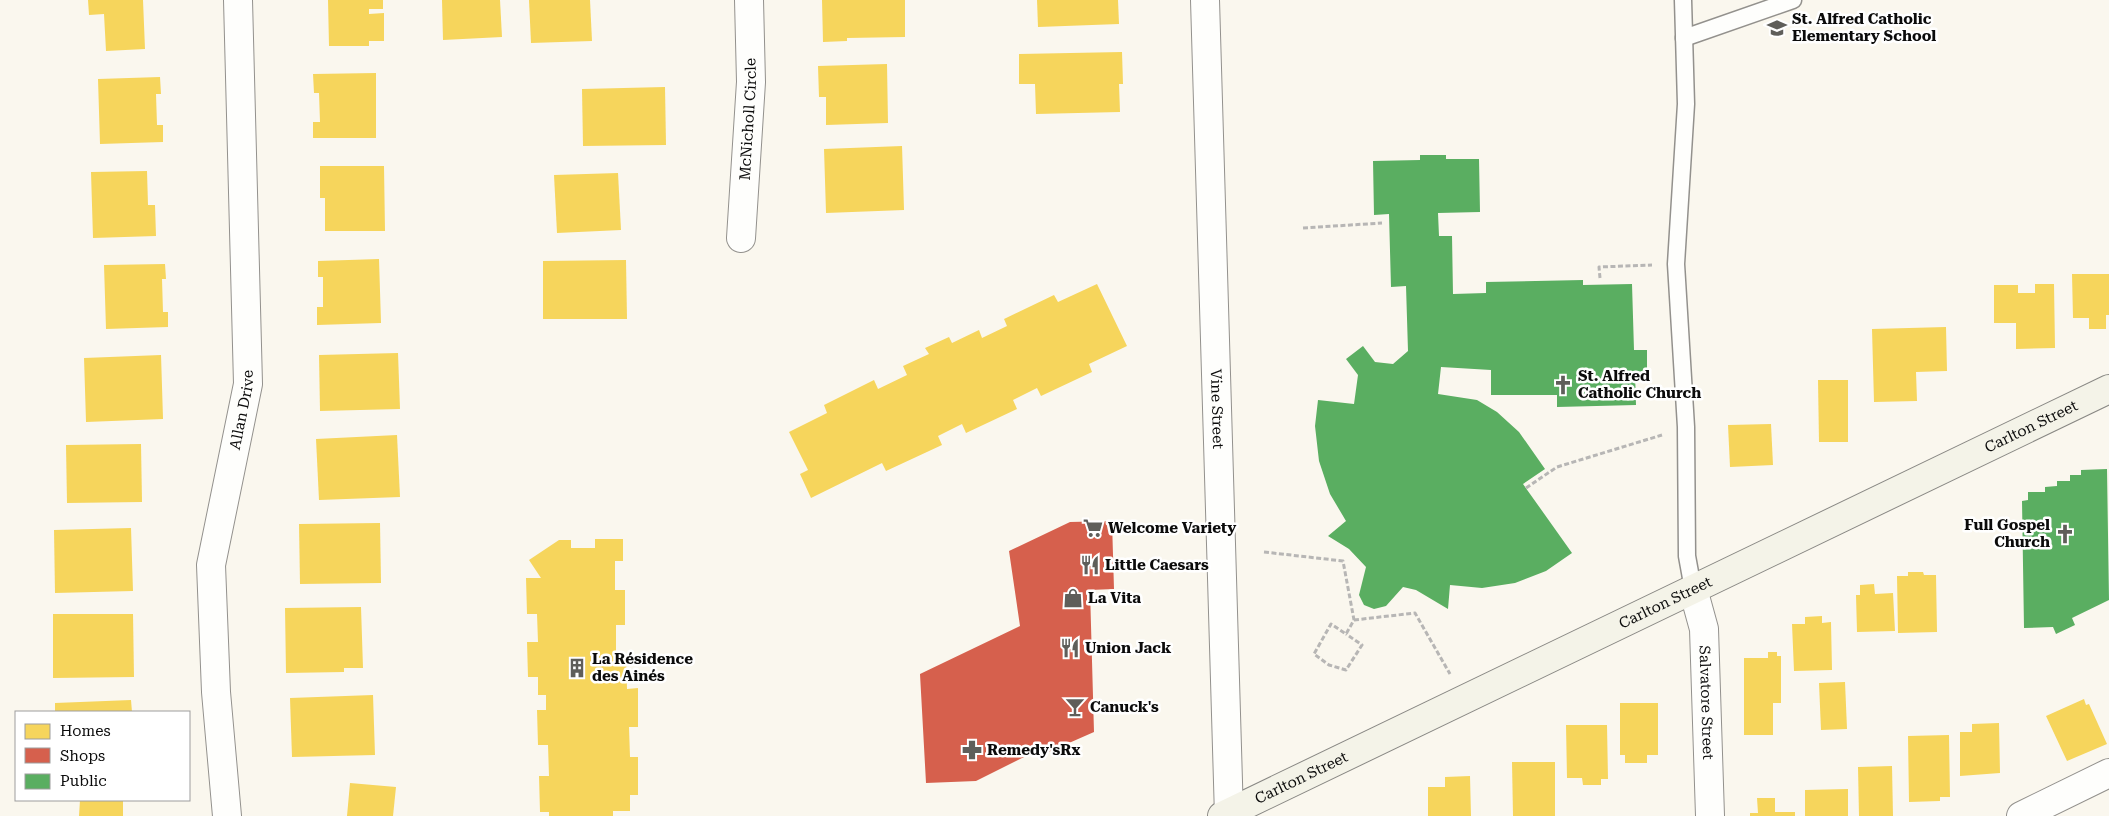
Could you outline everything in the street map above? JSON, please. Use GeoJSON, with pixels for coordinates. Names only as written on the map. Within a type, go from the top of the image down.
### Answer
{"type":"FeatureCollection","features":[{"type":"Feature","properties":{"kind":"main road","name":"Carlton Street"},"geometry":{"type":"LineString","coordinates":[[1227,815],[1464,698],[2109,389]]}},
{"type":"Feature","properties":{"kind":"street","name":"Allan Drive"},"geometry":{"type":"LineString","coordinates":[[227,816],[216,692],[211,566],[248,384],[238,0]]}},
{"type":"Feature","properties":{"kind":"street","name":"McNicholl Circle"},"geometry":{"type":"LineString","coordinates":[[741,238],[751,82],[749,0]]}},
{"type":"Feature","properties":{"kind":"street","name":"Vine Street"},"geometry":{"type":"LineString","coordinates":[[1205,0],[1227,815]]}},
{"type":"Feature","properties":{"kind":"street","name":"Salvatore Street"},"geometry":{"type":"LineString","coordinates":[[1693,589],[1704,628],[1710,816]]}},
{"type":"Feature","properties":{"kind":"street"},"geometry":{"type":"LineString","coordinates":[[2020,816],[2109,774]]}},
{"type":"Feature","properties":{"kind":"lane"},"geometry":{"type":"LineString","coordinates":[[1683,0],[1686,104],[1676,264],[1686,427],[1687,556],[1693,589]]}},
{"type":"Feature","properties":{"kind":"lane"},"geometry":{"type":"LineString","coordinates":[[1684,38],[1792,0]]}},
{"type":"Feature","properties":{"kind":"path"},"geometry":{"type":"LineString","coordinates":[[1303,228],[1382,223]]}},
{"type":"Feature","properties":{"kind":"path"},"geometry":{"type":"LineString","coordinates":[[1600,278],[1599,267],[1676,264]]}},
{"type":"Feature","properties":{"kind":"path"},"geometry":{"type":"LineString","coordinates":[[1526,488],[1557,468],[1686,427]]}},
{"type":"Feature","properties":{"kind":"path"},"geometry":{"type":"LineString","coordinates":[[1264,552],[1343,561],[1354,620],[1346,634]]}},
{"type":"Feature","properties":{"kind":"path"},"geometry":{"type":"LineString","coordinates":[[1354,620],[1415,613],[1464,698]]}},
{"type":"Feature","properties":{"kind":"path"},"geometry":{"type":"LineString","coordinates":[[1330,624],[1346,634],[1362,645],[1346,670],[1329,665],[1314,654],[1330,624]]}},
{"type":"Feature","properties":{"kind":"building: Homes"},"geometry":{"type":"Polygon","coordinates":[[[88,0],[143,0],[145,49],[106,51],[104,14],[89,15],[88,0]]]}},
{"type":"Feature","properties":{"kind":"building: Homes"},"geometry":{"type":"Polygon","coordinates":[[[328,0],[383,0],[383,9],[369,9],[369,14],[384,13],[384,41],[369,41],[369,46],[329,46],[328,0]]]}},
{"type":"Feature","properties":{"kind":"building: Homes"},"geometry":{"type":"Polygon","coordinates":[[[442,0],[500,0],[502,37],[443,40],[442,0]]]}},
{"type":"Feature","properties":{"kind":"building: Homes"},"geometry":{"type":"Polygon","coordinates":[[[529,0],[590,0],[592,41],[531,43],[529,0]]]}},
{"type":"Feature","properties":{"kind":"building: Homes"},"geometry":{"type":"Polygon","coordinates":[[[822,0],[905,0],[905,37],[847,38],[847,41],[823,42],[822,0]]]}},
{"type":"Feature","properties":{"kind":"building: Homes"},"geometry":{"type":"Polygon","coordinates":[[[1037,0],[1118,0],[1119,24],[1038,27],[1037,0]]]}},
{"type":"Feature","properties":{"kind":"building: Homes"},"geometry":{"type":"Polygon","coordinates":[[[1122,52],[1123,84],[1119,84],[1120,112],[1036,114],[1035,84],[1019,84],[1019,54],[1122,52]]]}},
{"type":"Feature","properties":{"kind":"building: Homes"},"geometry":{"type":"Polygon","coordinates":[[[887,64],[888,123],[826,125],[826,97],[819,97],[818,66],[887,64]]]}},
{"type":"Feature","properties":{"kind":"building: Homes"},"geometry":{"type":"Polygon","coordinates":[[[376,73],[376,138],[313,138],[313,122],[320,122],[319,93],[314,93],[313,74],[376,73]]]}},
{"type":"Feature","properties":{"kind":"building: Homes"},"geometry":{"type":"Polygon","coordinates":[[[160,77],[161,94],[156,94],[157,125],[163,125],[163,142],[100,144],[98,79],[160,77]]]}},
{"type":"Feature","properties":{"kind":"building: Homes"},"geometry":{"type":"Polygon","coordinates":[[[665,87],[666,145],[583,146],[582,89],[665,87]]]}},
{"type":"Feature","properties":{"kind":"building: Homes"},"geometry":{"type":"Polygon","coordinates":[[[902,146],[904,210],[826,213],[824,149],[902,146]]]}},
{"type":"Feature","properties":{"kind":"building: Homes"},"geometry":{"type":"Polygon","coordinates":[[[320,166],[384,166],[385,231],[325,231],[325,198],[320,198],[320,166]]]}},
{"type":"Feature","properties":{"kind":"building: Homes"},"geometry":{"type":"Polygon","coordinates":[[[147,171],[148,205],[155,205],[156,236],[93,238],[91,172],[147,171]]]}},
{"type":"Feature","properties":{"kind":"building: Homes"},"geometry":{"type":"Polygon","coordinates":[[[618,173],[621,230],[557,233],[554,175],[618,173]]]}},
{"type":"Feature","properties":{"kind":"building: Homes"},"geometry":{"type":"Polygon","coordinates":[[[379,259],[381,323],[317,325],[317,307],[323,307],[323,277],[318,277],[318,261],[379,259]]]}},
{"type":"Feature","properties":{"kind":"building: Homes"},"geometry":{"type":"Polygon","coordinates":[[[626,260],[627,319],[543,319],[543,261],[626,260]]]}},
{"type":"Feature","properties":{"kind":"building: Homes"},"geometry":{"type":"Polygon","coordinates":[[[165,264],[166,279],[162,279],[163,312],[168,312],[168,327],[106,329],[104,265],[165,264]]]}},
{"type":"Feature","properties":{"kind":"building: Homes"},"geometry":{"type":"Polygon","coordinates":[[[2072,274],[2109,274],[2109,315],[2106,315],[2106,329],[2089,329],[2089,318],[2073,318],[2072,274]]]}},
{"type":"Feature","properties":{"kind":"building: Homes"},"geometry":{"type":"Polygon","coordinates":[[[1097,284],[1127,346],[1089,364],[1092,372],[1041,396],[1037,388],[1013,400],[1017,409],[966,433],[962,424],[938,436],[942,445],[886,471],[882,463],[811,498],[800,474],[808,470],[789,432],[827,413],[824,405],[874,380],[878,389],[907,375],[903,366],[929,354],[925,348],[949,337],[952,343],[979,330],[982,338],[1007,326],[1004,319],[1054,295],[1058,302],[1097,284]]]}},
{"type":"Feature","properties":{"kind":"building: Homes"},"geometry":{"type":"Polygon","coordinates":[[[2035,284],[2054,284],[2055,348],[2016,349],[2016,323],[1994,323],[1994,285],[2018,285],[2018,293],[2035,293],[2035,284]]]}},
{"type":"Feature","properties":{"kind":"building: Homes"},"geometry":{"type":"Polygon","coordinates":[[[1946,327],[1947,371],[1916,372],[1917,401],[1874,402],[1872,329],[1946,327]]]}},
{"type":"Feature","properties":{"kind":"building: Homes"},"geometry":{"type":"Polygon","coordinates":[[[398,353],[400,409],[320,411],[319,355],[398,353]]]}},
{"type":"Feature","properties":{"kind":"building: Homes"},"geometry":{"type":"Polygon","coordinates":[[[161,355],[163,419],[86,422],[84,358],[161,355]]]}},
{"type":"Feature","properties":{"kind":"building: Homes"},"geometry":{"type":"Polygon","coordinates":[[[1818,380],[1848,380],[1848,442],[1819,442],[1818,380]]]}},
{"type":"Feature","properties":{"kind":"building: Homes"},"geometry":{"type":"Polygon","coordinates":[[[1771,424],[1773,465],[1730,467],[1728,425],[1771,424]]]}},
{"type":"Feature","properties":{"kind":"building: Homes"},"geometry":{"type":"Polygon","coordinates":[[[397,435],[400,497],[319,500],[316,439],[397,435]]]}},
{"type":"Feature","properties":{"kind":"building: Homes"},"geometry":{"type":"Polygon","coordinates":[[[141,444],[142,502],[67,503],[66,445],[141,444]]]}},
{"type":"Feature","properties":{"kind":"building: Homes"},"geometry":{"type":"Polygon","coordinates":[[[380,523],[381,583],[300,584],[299,524],[380,523]]]}},
{"type":"Feature","properties":{"kind":"building: Homes"},"geometry":{"type":"Polygon","coordinates":[[[131,528],[133,591],[55,593],[54,530],[131,528]]]}},
{"type":"Feature","properties":{"kind":"building: Homes","name":"La Résidence des Ainés"},"geometry":{"type":"Polygon","coordinates":[[[595,539],[623,539],[623,561],[615,561],[615,590],[625,590],[625,625],[616,625],[616,658],[626,658],[627,689],[638,688],[638,727],[629,727],[630,757],[638,757],[638,795],[630,795],[630,811],[613,811],[613,816],[549,816],[549,812],[540,812],[539,776],[549,776],[548,745],[538,745],[537,710],[546,710],[546,695],[538,695],[538,677],[528,677],[527,642],[538,642],[537,614],[527,614],[526,578],[541,578],[529,560],[559,540],[571,540],[571,548],[595,548],[595,539]]]}},
{"type":"Feature","properties":{"kind":"building: Homes"},"geometry":{"type":"Polygon","coordinates":[[[1908,572],[1923,572],[1924,575],[1936,575],[1937,632],[1898,633],[1897,576],[1908,576],[1908,572]]]}},
{"type":"Feature","properties":{"kind":"building: Homes"},"geometry":{"type":"Polygon","coordinates":[[[1874,584],[1875,594],[1893,593],[1895,631],[1857,632],[1856,595],[1860,595],[1860,585],[1874,584]]]}},
{"type":"Feature","properties":{"kind":"building: Homes"},"geometry":{"type":"Polygon","coordinates":[[[361,607],[363,668],[344,668],[344,672],[286,673],[285,608],[361,607]]]}},
{"type":"Feature","properties":{"kind":"building: Homes"},"geometry":{"type":"Polygon","coordinates":[[[53,614],[133,614],[134,677],[53,678],[53,614]]]}},
{"type":"Feature","properties":{"kind":"building: Homes"},"geometry":{"type":"Polygon","coordinates":[[[1822,616],[1822,623],[1831,622],[1832,670],[1794,671],[1792,624],[1805,624],[1805,617],[1822,616]]]}},
{"type":"Feature","properties":{"kind":"building: Homes"},"geometry":{"type":"Polygon","coordinates":[[[1768,652],[1777,652],[1777,656],[1781,656],[1781,703],[1773,703],[1773,735],[1744,735],[1744,658],[1768,658],[1768,652]]]}},
{"type":"Feature","properties":{"kind":"building: Homes"},"geometry":{"type":"Polygon","coordinates":[[[1845,682],[1847,729],[1821,730],[1819,683],[1845,682]]]}},
{"type":"Feature","properties":{"kind":"building: Homes"},"geometry":{"type":"Polygon","coordinates":[[[373,695],[375,755],[292,757],[290,698],[373,695]]]}},
{"type":"Feature","properties":{"kind":"building: Homes"},"geometry":{"type":"Polygon","coordinates":[[[2084,699],[2086,705],[2089,704],[2107,744],[2067,761],[2046,716],[2084,699]]]}},
{"type":"Feature","properties":{"kind":"building: Homes"},"geometry":{"type":"Polygon","coordinates":[[[131,700],[132,711],[55,711],[55,703],[131,700]]]}},
{"type":"Feature","properties":{"kind":"building: Homes"},"geometry":{"type":"Polygon","coordinates":[[[1620,703],[1658,703],[1658,755],[1647,755],[1647,763],[1625,763],[1625,755],[1620,755],[1620,703]]]}},
{"type":"Feature","properties":{"kind":"building: Homes"},"geometry":{"type":"Polygon","coordinates":[[[1999,723],[2000,773],[1960,776],[1960,732],[1972,732],[1972,724],[1999,723]]]}},
{"type":"Feature","properties":{"kind":"building: Homes"},"geometry":{"type":"Polygon","coordinates":[[[1566,725],[1607,725],[1608,779],[1601,779],[1601,785],[1583,785],[1582,778],[1567,778],[1566,725]]]}},
{"type":"Feature","properties":{"kind":"building: Homes"},"geometry":{"type":"Polygon","coordinates":[[[1949,735],[1950,797],[1940,797],[1940,801],[1909,802],[1908,736],[1949,735]]]}},
{"type":"Feature","properties":{"kind":"building: Homes"},"geometry":{"type":"Polygon","coordinates":[[[1512,762],[1555,762],[1555,816],[1513,816],[1512,762]]]}},
{"type":"Feature","properties":{"kind":"building: Homes"},"geometry":{"type":"Polygon","coordinates":[[[1892,766],[1893,816],[1859,816],[1858,767],[1892,766]]]}},
{"type":"Feature","properties":{"kind":"building: Homes"},"geometry":{"type":"Polygon","coordinates":[[[1470,776],[1471,816],[1428,816],[1428,787],[1445,787],[1445,777],[1470,776]]]}},
{"type":"Feature","properties":{"kind":"building: Homes"},"geometry":{"type":"Polygon","coordinates":[[[350,783],[396,787],[393,816],[347,816],[350,783]]]}},
{"type":"Feature","properties":{"kind":"building: Homes"},"geometry":{"type":"Polygon","coordinates":[[[1848,789],[1848,816],[1805,816],[1805,790],[1848,789]]]}},
{"type":"Feature","properties":{"kind":"building: Homes"},"geometry":{"type":"Polygon","coordinates":[[[1757,798],[1775,798],[1775,812],[1795,812],[1795,816],[1750,816],[1750,813],[1758,813],[1757,798]]]}},
{"type":"Feature","properties":{"kind":"building: Homes"},"geometry":{"type":"Polygon","coordinates":[[[80,801],[123,801],[123,816],[79,816],[80,801]]]}},
{"type":"Feature","properties":{"kind":"building: Shops"},"geometry":{"type":"Polygon","coordinates":[[[1112,521],[1114,589],[1090,590],[1094,732],[1044,754],[1028,755],[976,781],[926,783],[920,674],[1020,626],[1009,551],[1070,522],[1112,521]]]}},
{"type":"Feature","properties":{"kind":"building: Public","name":"St. Alfred Catholic Church"},"geometry":{"type":"Polygon","coordinates":[[[1420,155],[1446,155],[1446,159],[1479,159],[1480,212],[1438,213],[1439,236],[1452,236],[1453,294],[1486,293],[1486,282],[1583,280],[1583,285],[1632,284],[1634,350],[1647,350],[1647,371],[1635,372],[1636,405],[1557,407],[1557,395],[1491,395],[1491,370],[1441,367],[1438,394],[1477,400],[1497,412],[1519,432],[1545,469],[1523,484],[1572,553],[1546,571],[1515,583],[1482,588],[1450,585],[1448,609],[1416,590],[1403,587],[1386,606],[1374,609],[1364,605],[1359,595],[1366,567],[1349,549],[1328,536],[1346,521],[1330,494],[1319,461],[1315,426],[1318,400],[1354,404],[1358,375],[1346,359],[1363,346],[1375,362],[1393,364],[1408,351],[1406,286],[1391,287],[1389,214],[1374,215],[1373,161],[1420,160],[1420,155]]]}},
{"type":"Feature","properties":{"kind":"building: Public","name":"Full Gospel Church"},"geometry":{"type":"Polygon","coordinates":[[[2107,469],[2109,600],[2072,618],[2075,625],[2056,634],[2053,627],[2024,628],[2022,501],[2028,500],[2028,492],[2045,492],[2045,487],[2057,486],[2057,481],[2070,481],[2070,475],[2081,475],[2081,470],[2107,469]]]}},
{"type":"Feature","properties":{"kind":"place","name":"St. Alfred Catholic Elementary School"},"geometry":{"type":"Point","coordinates":[1777,28]}},
{"type":"Feature","properties":{"kind":"place","name":"St. Alfred Catholic Church"},"geometry":{"type":"Point","coordinates":[1563,385]}},
{"type":"Feature","properties":{"kind":"place","name":"Welcome Variety"},"geometry":{"type":"Point","coordinates":[1093,528]}},
{"type":"Feature","properties":{"kind":"place","name":"Full Gospel Church"},"geometry":{"type":"Point","coordinates":[2065,534]}},
{"type":"Feature","properties":{"kind":"place","name":"Little Caesars"},"geometry":{"type":"Point","coordinates":[1090,565]}},
{"type":"Feature","properties":{"kind":"place","name":"La Vita"},"geometry":{"type":"Point","coordinates":[1073,598]}},
{"type":"Feature","properties":{"kind":"place","name":"Union Jack"},"geometry":{"type":"Point","coordinates":[1070,648]}},
{"type":"Feature","properties":{"kind":"place","name":"La Résidence des Ainés"},"geometry":{"type":"Point","coordinates":[577,668]}},
{"type":"Feature","properties":{"kind":"place","name":"Canuck's"},"geometry":{"type":"Point","coordinates":[1075,707]}},
{"type":"Feature","properties":{"kind":"place","name":"Remedy'sRx"},"geometry":{"type":"Point","coordinates":[972,750]}}]}
